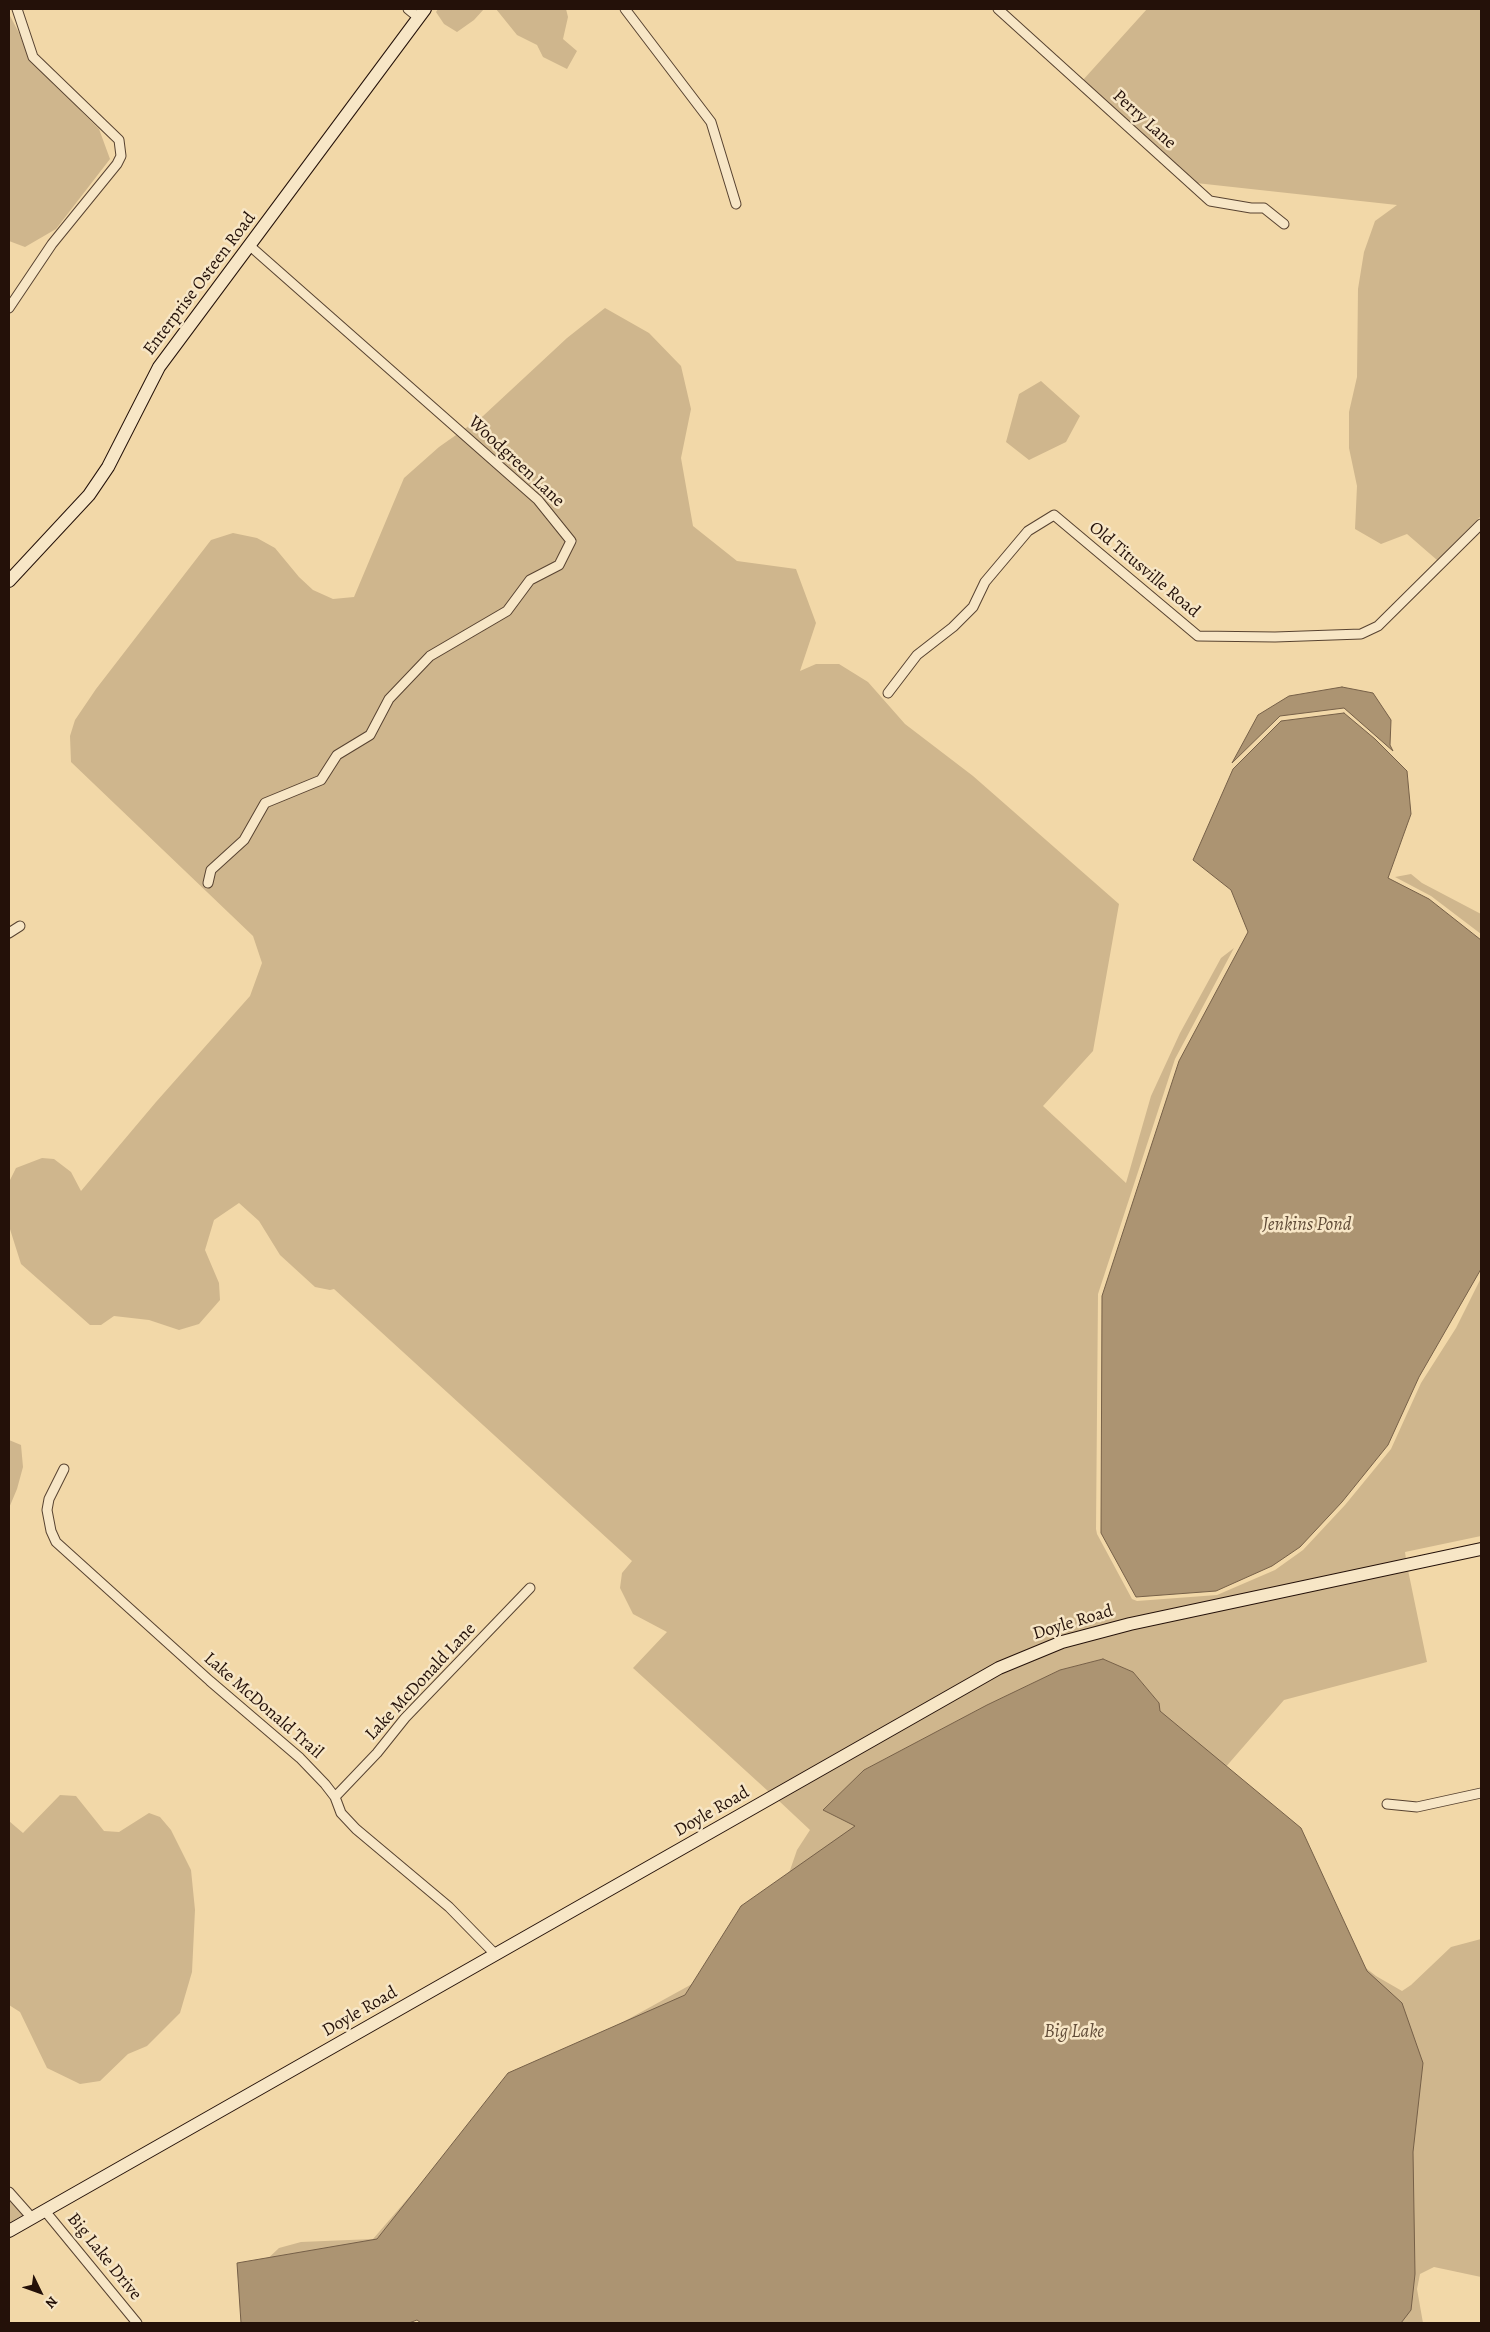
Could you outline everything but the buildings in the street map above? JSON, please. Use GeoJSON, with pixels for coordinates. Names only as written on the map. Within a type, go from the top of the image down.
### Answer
{"type":"FeatureCollection","features":[{"type":"Feature","properties":{"kind":"main road","name":"Enterprise Osteen Road"},"geometry":{"type":"LineString","coordinates":[[9,581],[88,495],[108,467],[159,367],[422,13]]}},
{"type":"Feature","properties":{"kind":"main road","name":"Doyle Road"},"geometry":{"type":"LineString","coordinates":[[9,2231],[999,1668],[1062,1642],[1140,1622],[1481,1549]]}},
{"type":"Feature","properties":{"kind":"street"},"geometry":{"type":"LineString","coordinates":[[9,308],[52,244],[118,164],[121,156],[119,140],[33,57],[16,9]]}},
{"type":"Feature","properties":{"kind":"street"},"geometry":{"type":"LineString","coordinates":[[408,9],[422,13]]}},
{"type":"Feature","properties":{"kind":"street"},"geometry":{"type":"LineString","coordinates":[[625,9],[711,122],[736,204]]}},
{"type":"Feature","properties":{"kind":"street","name":"Perry Lane"},"geometry":{"type":"LineString","coordinates":[[998,9],[1210,201],[1251,208],[1264,208],[1284,224]]}},
{"type":"Feature","properties":{"kind":"street","name":"Woodgreen Lane"},"geometry":{"type":"LineString","coordinates":[[208,883],[212,870],[244,840],[265,803],[321,780],[337,755],[370,735],[389,698],[430,656],[507,611],[530,580],[559,565],[571,541],[538,500],[250,246]]}},
{"type":"Feature","properties":{"kind":"street","name":"Old Titusville Road"},"geometry":{"type":"LineString","coordinates":[[888,693],[917,655],[973,607],[985,582],[1028,532],[1054,515],[1198,636],[1255,637],[1361,634],[1378,626],[1481,524]]}},
{"type":"Feature","properties":{"kind":"street"},"geometry":{"type":"LineString","coordinates":[[9,933],[20,926]]}},
{"type":"Feature","properties":{"kind":"street","name":"Lake McDonald Trail"},"geometry":{"type":"LineString","coordinates":[[64,1470],[49,1499],[47,1510],[50,1531],[56,1542],[210,1682],[300,1758],[335,1797],[341,1813],[356,1829],[449,1907],[496,1955]]}},
{"type":"Feature","properties":{"kind":"street","name":"Lake McDonald Lane"},"geometry":{"type":"LineString","coordinates":[[335,1797],[377,1753],[405,1718],[530,1588]]}},
{"type":"Feature","properties":{"kind":"street"},"geometry":{"type":"LineString","coordinates":[[1387,1804],[1416,1807],[1481,1793]]}},
{"type":"Feature","properties":{"kind":"street"},"geometry":{"type":"LineString","coordinates":[[9,2192],[32,2218]]}},
{"type":"Feature","properties":{"kind":"street","name":"Big Lake Drive"},"geometry":{"type":"LineString","coordinates":[[45,2211],[137,2323]]}},
{"type":"Feature","properties":{"kind":"shaded area"},"geometry":{"type":"Polygon","coordinates":[[[438,9],[484,9],[474,20],[457,32],[444,24],[436,12],[438,9]]]}},
{"type":"Feature","properties":{"kind":"shaded area"},"geometry":{"type":"Polygon","coordinates":[[[496,9],[566,9],[568,17],[563,39],[577,51],[567,69],[543,57],[537,45],[517,35],[496,9]]]}},
{"type":"Feature","properties":{"kind":"shaded area"},"geometry":{"type":"Polygon","coordinates":[[[1147,9],[1481,9],[1481,516],[1437,560],[1407,534],[1381,544],[1355,529],[1357,486],[1349,448],[1349,412],[1357,377],[1358,289],[1364,252],[1375,221],[1397,205],[1196,183],[1083,80],[1147,9]]]}},
{"type":"Feature","properties":{"kind":"shaded area"},"geometry":{"type":"Polygon","coordinates":[[[9,14],[30,61],[99,129],[110,159],[56,229],[25,247],[9,241],[9,14]]]}},
{"type":"Feature","properties":{"kind":"shaded area"},"geometry":{"type":"Polygon","coordinates":[[[605,308],[649,333],[681,366],[691,409],[681,458],[693,526],[737,561],[796,569],[816,623],[800,671],[816,664],[839,664],[868,682],[905,724],[973,776],[1119,904],[1093,1051],[1043,1106],[1126,1183],[1151,1096],[1180,1033],[1221,958],[1234,948],[1175,1059],[1098,1294],[1096,1529],[1132,1599],[1137,1601],[1217,1595],[1275,1570],[1303,1550],[1345,1505],[1391,1449],[1421,1383],[1456,1328],[1481,1278],[1481,1536],[1405,1552],[1406,1559],[1059,1637],[769,1792],[633,1668],[667,1632],[633,1614],[620,1588],[622,1573],[632,1561],[334,1289],[315,1287],[280,1255],[259,1221],[239,1203],[214,1220],[205,1250],[219,1283],[220,1300],[199,1324],[179,1330],[149,1320],[114,1316],[101,1325],[90,1325],[21,1264],[9,1226],[9,1182],[16,1168],[42,1158],[54,1159],[71,1172],[81,1191],[156,1102],[250,996],[262,963],[253,936],[71,762],[70,736],[75,720],[96,689],[211,540],[233,533],[257,538],[275,548],[299,577],[313,590],[333,599],[354,597],[404,478],[439,447],[483,416],[567,338],[605,308]]]}},
{"type":"Feature","properties":{"kind":"shaded area"},"geometry":{"type":"Polygon","coordinates":[[[1041,381],[1080,416],[1066,442],[1029,460],[1006,442],[1019,394],[1041,381]]]}},
{"type":"Feature","properties":{"kind":"shaded area"},"geometry":{"type":"Polygon","coordinates":[[[1411,874],[1422,883],[1481,914],[1481,934],[1431,896],[1395,877],[1411,874]]]}},
{"type":"Feature","properties":{"kind":"shaded area"},"geometry":{"type":"Polygon","coordinates":[[[9,1440],[21,1445],[23,1467],[9,1508],[9,1440]]]}},
{"type":"Feature","properties":{"kind":"shaded area","name":"Big Lake"},"geometry":{"type":"Polygon","coordinates":[[[1408,1570],[1427,1662],[1284,1700],[1204,1792],[1353,1958],[1376,1976],[1402,1991],[1411,1985],[1451,1947],[1481,1939],[1481,2277],[1434,2267],[1420,2274],[1417,2289],[1423,2323],[429,2323],[414,2315],[395,2323],[261,2265],[279,2248],[301,2242],[373,2239],[435,2167],[614,2027],[703,1978],[786,1882],[797,1850],[810,1830],[778,1800],[1002,1673],[1064,1647],[1132,1630],[1408,1570]],[[1103,1659],[1060,1670],[987,1705],[864,1770],[823,1810],[862,1829],[1159,1703],[1133,1672],[1103,1659]]]}},
{"type":"Feature","properties":{"kind":"shaded area"},"geometry":{"type":"Polygon","coordinates":[[[60,1795],[76,1796],[104,1831],[119,1832],[149,1813],[160,1817],[171,1830],[191,1870],[195,1910],[192,1972],[180,2013],[147,2046],[128,2054],[100,2081],[80,2084],[47,2068],[20,2012],[9,2005],[9,1821],[23,1833],[60,1795]]]}},
{"type":"Feature","properties":{"kind":"shaded area"},"geometry":{"type":"Polygon","coordinates":[[[9,2200],[23,2215],[9,2223],[9,2200]]]}},
{"type":"Feature","properties":{"kind":"water"},"geometry":{"type":"Polygon","coordinates":[[[1342,687],[1373,693],[1391,720],[1390,745],[1393,751],[1344,708],[1280,716],[1232,763],[1258,715],[1289,696],[1342,687]]]}},
{"type":"Feature","properties":{"kind":"water","name":"Jenkins Pond"},"geometry":{"type":"Polygon","coordinates":[[[1344,713],[1375,739],[1407,771],[1411,814],[1388,878],[1429,899],[1481,940],[1481,1269],[1419,1377],[1388,1445],[1342,1502],[1300,1547],[1272,1566],[1216,1591],[1136,1597],[1101,1533],[1102,1296],[1179,1061],[1248,932],[1231,890],[1193,860],[1233,769],[1281,721],[1344,713]]]}},
{"type":"Feature","properties":{"kind":"water","name":"Big Lake"},"geometry":{"type":"Polygon","coordinates":[[[1103,1659],[1133,1672],[1159,1703],[1160,1711],[1301,1828],[1367,1971],[1402,2003],[1423,2063],[1413,2152],[1415,2274],[1411,2310],[1401,2323],[421,2323],[417,2320],[409,2323],[241,2323],[237,2263],[377,2239],[508,2073],[685,1995],[741,1906],[855,1826],[823,1810],[864,1770],[987,1705],[1060,1670],[1103,1659]]]}}]}
